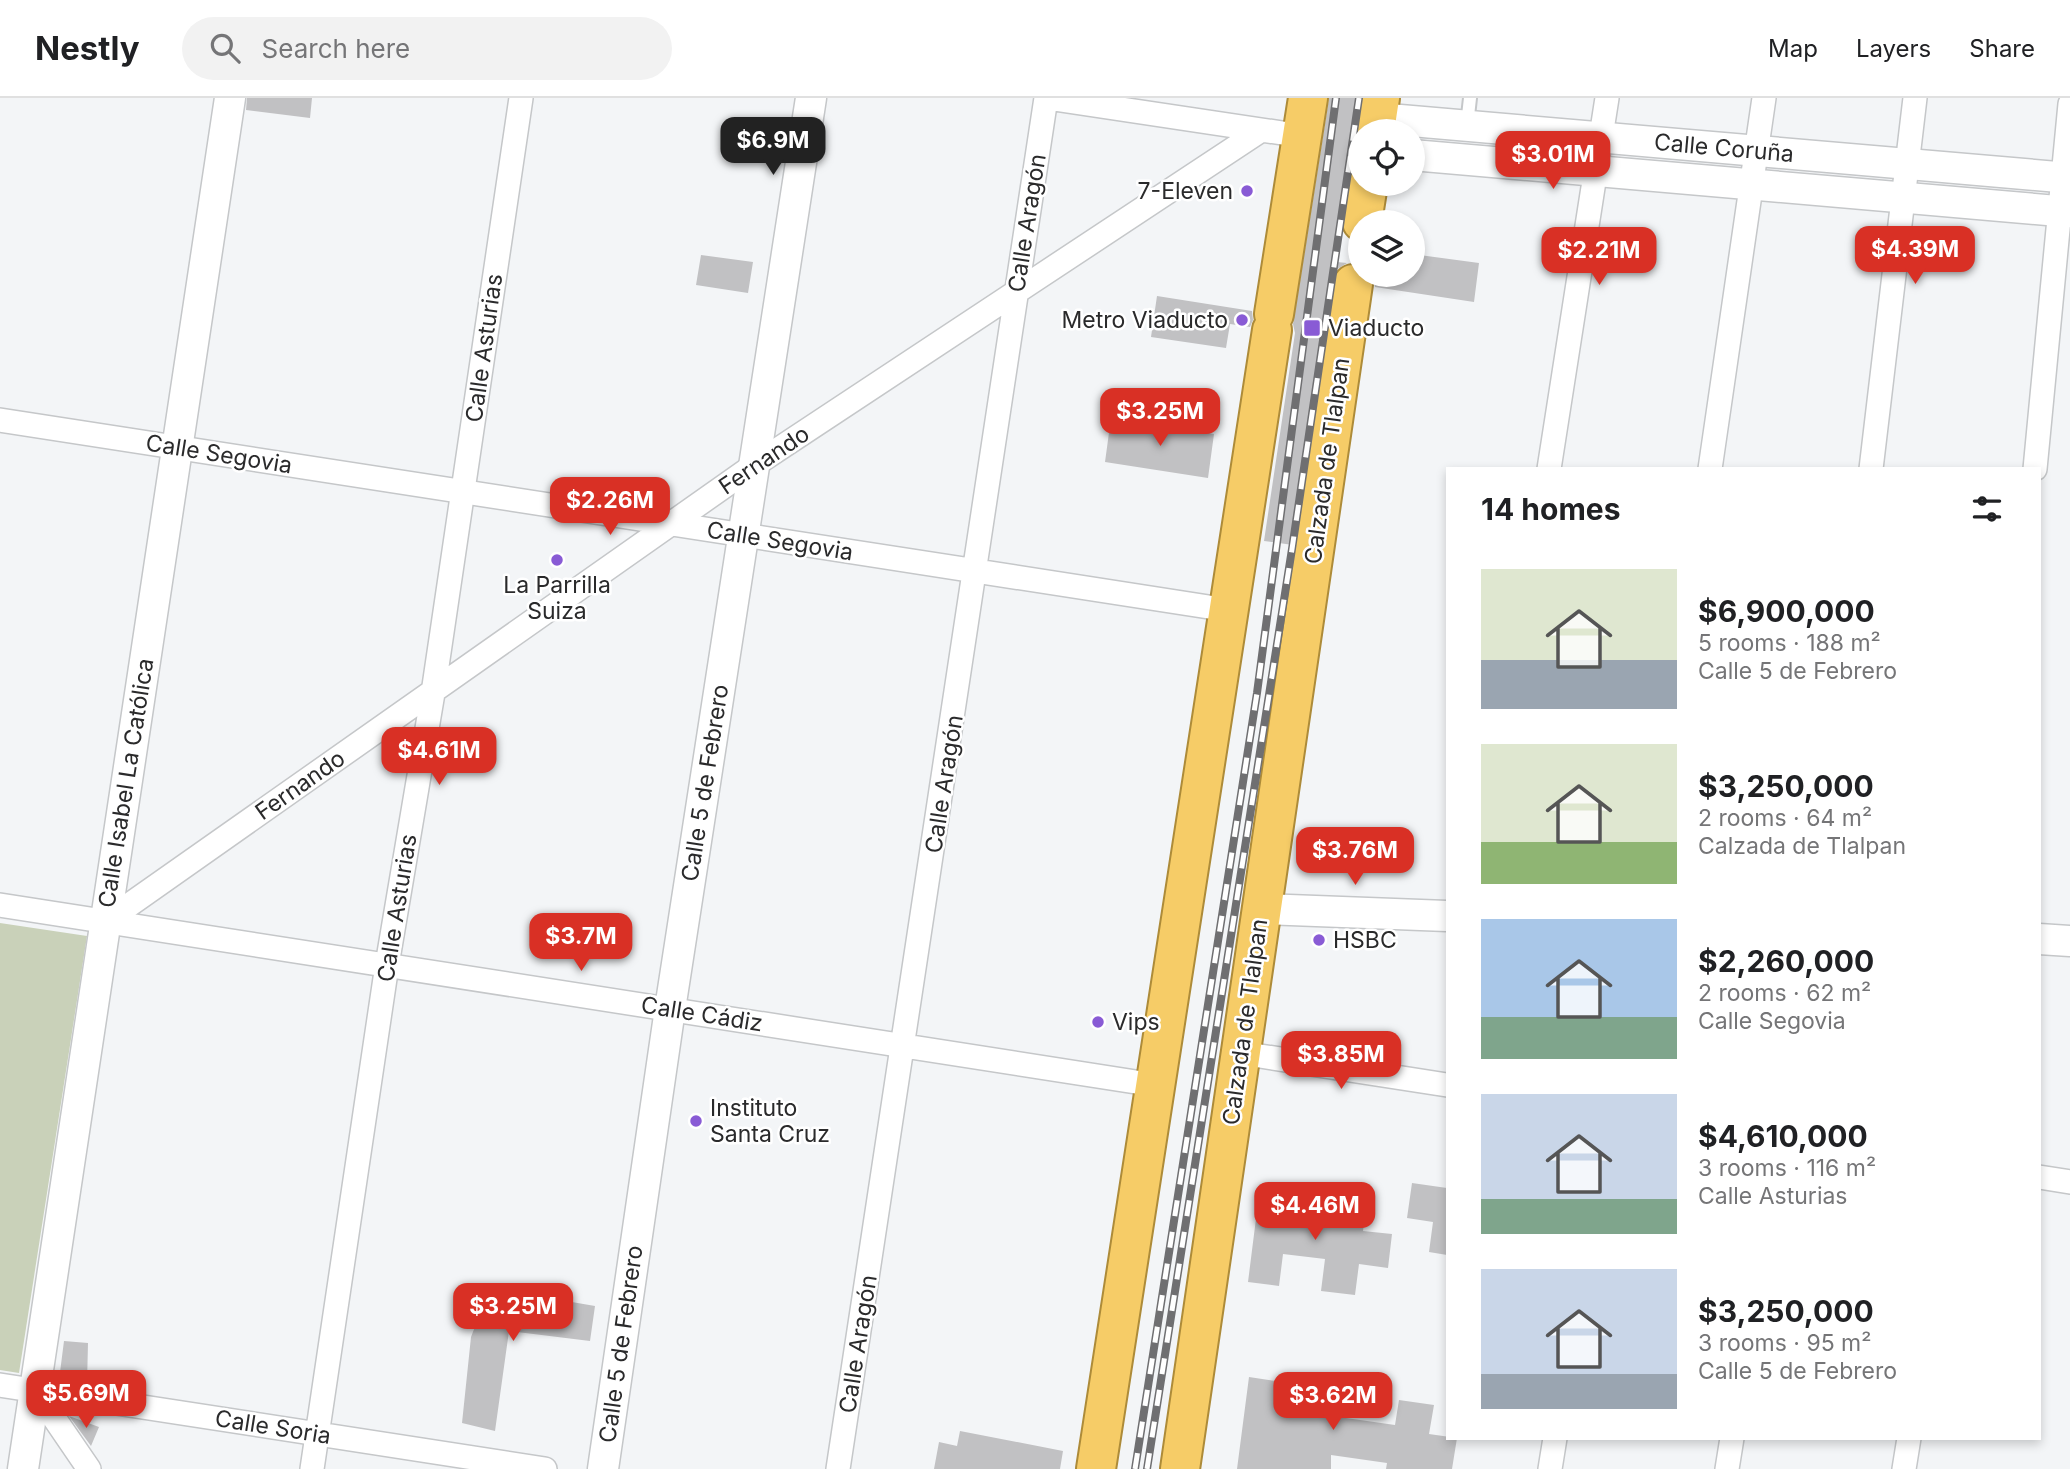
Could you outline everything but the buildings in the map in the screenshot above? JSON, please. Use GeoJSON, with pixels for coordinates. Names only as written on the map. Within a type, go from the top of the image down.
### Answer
{"type":"FeatureCollection","features":[{"type":"Feature","properties":{"kind":"highway"},"geometry":{"type":"LineString","coordinates":[[1096,1469],[1308,98]]}},
{"type":"Feature","properties":{"kind":"highway","name":"Calzada de Tlalpan"},"geometry":{"type":"LineString","coordinates":[[1180,1469],[1352,287]]}},
{"type":"Feature","properties":{"kind":"street","name":"Calle Isabel La Católica"},"geometry":{"type":"LineString","coordinates":[[23,1469],[230,98]]}},
{"type":"Feature","properties":{"kind":"street","name":"Calle Asturias"},"geometry":{"type":"LineString","coordinates":[[312,1469],[387,965],[433,693],[521,98]]}},
{"type":"Feature","properties":{"kind":"street","name":"Calle 5 de Febrero"},"geometry":{"type":"LineString","coordinates":[[603,1469],[670,1009],[811,98]]}},
{"type":"Feature","properties":{"kind":"street"},"geometry":{"type":"LineString","coordinates":[[1047,98],[1302,136]]}},
{"type":"Feature","properties":{"kind":"street","name":"Calle Aragón"},"geometry":{"type":"LineString","coordinates":[[838,1469],[905,1046],[1047,98]]}},
{"type":"Feature","properties":{"kind":"street"},"geometry":{"type":"LineString","coordinates":[[1549,467],[1607,98]]}},
{"type":"Feature","properties":{"kind":"street"},"geometry":{"type":"LineString","coordinates":[[1710,467],[1764,98]]}},
{"type":"Feature","properties":{"kind":"street"},"geometry":{"type":"LineString","coordinates":[[1871,467],[1914,98]]}},
{"type":"Feature","properties":{"kind":"street"},"geometry":{"type":"LineString","coordinates":[[2035,467],[2065,212],[2070,104]]}},
{"type":"Feature","properties":{"kind":"street","name":"Calle Coruña"},"geometry":{"type":"LineString","coordinates":[[1378,116],[1469,112],[1601,137],[2067,178]]}},
{"type":"Feature","properties":{"kind":"street","name":"Fernando"},"geometry":{"type":"LineString","coordinates":[[105,922],[753,466],[1260,131]]}},
{"type":"Feature","properties":{"kind":"street","name":"Calle Coruña"},"geometry":{"type":"LineString","coordinates":[[1425,156],[2065,212]]}},
{"type":"Feature","properties":{"kind":"street","name":"Calle Segovia"},"geometry":{"type":"LineString","coordinates":[[0,420],[1228,610]]}},
{"type":"Feature","properties":{"kind":"street","name":"Calle Cádiz"},"geometry":{"type":"LineString","coordinates":[[0,905],[1155,1085]]}},
{"type":"Feature","properties":{"kind":"street"},"geometry":{"type":"LineString","coordinates":[[1262,909],[1446,916]]}},
{"type":"Feature","properties":{"kind":"street"},"geometry":{"type":"LineString","coordinates":[[2041,940],[2070,941]]}},
{"type":"Feature","properties":{"kind":"street"},"geometry":{"type":"LineString","coordinates":[[1241,1053],[1446,1085]]}},
{"type":"Feature","properties":{"kind":"street"},"geometry":{"type":"LineString","coordinates":[[2041,1177],[2070,1182]]}},
{"type":"Feature","properties":{"kind":"street","name":"Calle Soria"},"geometry":{"type":"LineString","coordinates":[[0,1385],[545,1469]]}},
{"type":"Feature","properties":{"kind":"street"},"geometry":{"type":"LineString","coordinates":[[35,1390],[89,1469]]}},
{"type":"Feature","properties":{"kind":"street"},"geometry":{"type":"LineString","coordinates":[[1550,1469],[1555,1440]]}},
{"type":"Feature","properties":{"kind":"street"},"geometry":{"type":"LineString","coordinates":[[1727,1469],[1732,1440]]}},
{"type":"Feature","properties":{"kind":"street"},"geometry":{"type":"LineString","coordinates":[[1905,1469],[1909,1440]]}},
{"type":"Feature","properties":{"kind":"green space"},"geometry":{"type":"Polygon","coordinates":[[[0,923],[87,936],[19,1373],[0,1370],[0,923]]]}},
{"type":"Feature","properties":{"kind":"railway"},"geometry":{"type":"LineString","coordinates":[[1135,1469],[1257,693],[1336,98]]}},
{"type":"Feature","properties":{"kind":"railway"},"geometry":{"type":"LineString","coordinates":[[1147,1469],[1292,549],[1359,98]]}},
{"type":"Feature","properties":{"kind":"place","name":"7-Eleven"},"geometry":{"type":"Point","coordinates":[1247,191]}},
{"type":"Feature","properties":{"kind":"place","name":"Metro Viaducto"},"geometry":{"type":"Point","coordinates":[1242,320]}},
{"type":"Feature","properties":{"kind":"place","name":"Viaducto"},"geometry":{"type":"Point","coordinates":[1312,328]}},
{"type":"Feature","properties":{"kind":"place","name":"La Parrilla Suiza"},"geometry":{"type":"Point","coordinates":[557,560]}},
{"type":"Feature","properties":{"kind":"place","name":"HSBC"},"geometry":{"type":"Point","coordinates":[1319,940]}},
{"type":"Feature","properties":{"kind":"place","name":"Vips"},"geometry":{"type":"Point","coordinates":[1098,1022]}},
{"type":"Feature","properties":{"kind":"place","name":"Instituto Santa Cruz"},"geometry":{"type":"Point","coordinates":[696,1121]}}]}
